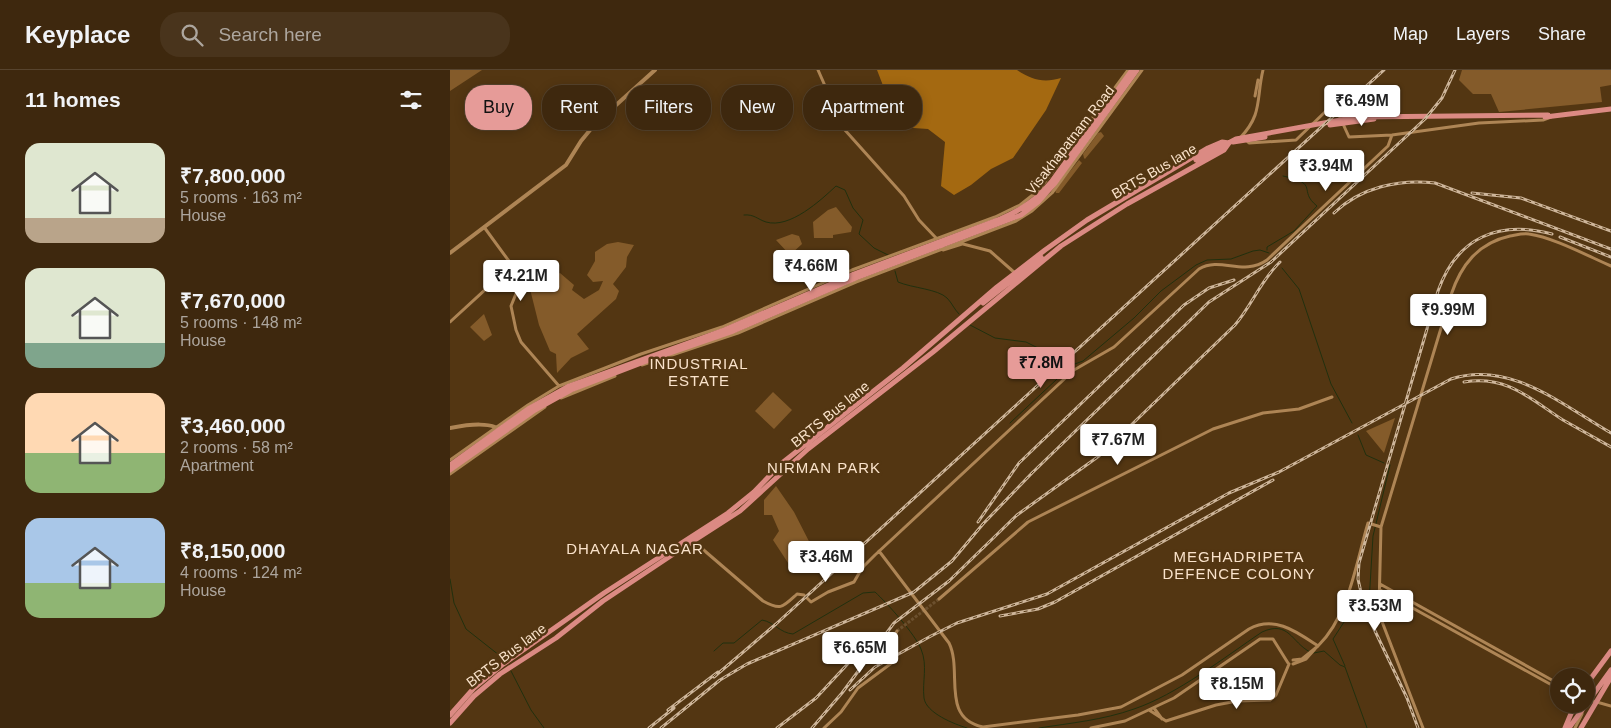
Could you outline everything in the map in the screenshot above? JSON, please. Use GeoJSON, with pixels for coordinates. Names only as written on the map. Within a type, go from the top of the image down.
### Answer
{"type":"FeatureCollection","features":[{"type":"Feature","properties":{"kind":"main road"},"geometry":{"type":"LineString","coordinates":[[450,253],[566,165],[581,141],[598,121],[655,70]]}},
{"type":"Feature","properties":{"kind":"main road"},"geometry":{"type":"LineString","coordinates":[[450,470],[548,396],[569,386],[724,330],[1014,216],[1042,193],[1132,70]]}},
{"type":"Feature","properties":{"kind":"main road","name":"Visakhapatnam Road"},"geometry":{"type":"LineString","coordinates":[[1014,216],[1038,202],[1055,183],[1137,70]]}},
{"type":"Feature","properties":{"kind":"main road"},"geometry":{"type":"LineString","coordinates":[[450,723],[464,705],[500,674],[556,638],[603,601],[743,502],[782,463],[1087,220],[1208,148],[1222,142],[1371,119],[1540,116],[1611,108]]}},
{"type":"Feature","properties":{"kind":"main road"},"geometry":{"type":"LineString","coordinates":[[1240,140],[1247,141],[1259,136]]}},
{"type":"Feature","properties":{"kind":"main road"},"geometry":{"type":"LineString","coordinates":[[450,428],[502,430]]}},
{"type":"Feature","properties":{"kind":"main road"},"geometry":{"type":"LineString","coordinates":[[450,465],[502,430]]}},
{"type":"Feature","properties":{"kind":"main road"},"geometry":{"type":"LineString","coordinates":[[450,717],[474,688],[492,673],[574,614],[691,539]]}},
{"type":"Feature","properties":{"kind":"main road"},"geometry":{"type":"LineString","coordinates":[[1595,673],[1611,651]]}},
{"type":"Feature","properties":{"kind":"main road"},"geometry":{"type":"LineString","coordinates":[[1581,728],[1611,670]]}},
{"type":"Feature","properties":{"kind":"main road"},"geometry":{"type":"LineString","coordinates":[[1565,728],[1609,677]]}},
{"type":"Feature","properties":{"kind":"main road","name":"BRTS Bus lane"},"geometry":{"type":"LineString","coordinates":[[450,717],[464,705]]}},
{"type":"Feature","properties":{"kind":"main road"},"geometry":{"type":"LineString","coordinates":[[1565,728],[1571,713]]}},
{"type":"Feature","properties":{"kind":"street"},"geometry":{"type":"LineString","coordinates":[[818,70],[844,129],[904,196],[919,220],[939,244]]}},
{"type":"Feature","properties":{"kind":"street"},"geometry":{"type":"LineString","coordinates":[[450,460],[556,400],[632,369],[738,333],[1011,210],[1034,195],[1128,70]]}},
{"type":"Feature","properties":{"kind":"street"},"geometry":{"type":"LineString","coordinates":[[961,243],[1016,221],[1032,211],[1052,193],[1142,70]]}},
{"type":"Feature","properties":{"kind":"street"},"geometry":{"type":"LineString","coordinates":[[1240,140],[1258,112],[1257,101],[1262,70]]}},
{"type":"Feature","properties":{"kind":"street"},"geometry":{"type":"LineString","coordinates":[[1247,141],[1251,143],[1296,140],[1326,110],[1331,108],[1334,110]]}},
{"type":"Feature","properties":{"kind":"street"},"geometry":{"type":"LineString","coordinates":[[1338,113],[1349,136],[1392,135],[1479,123],[1543,120],[1553,115]]}},
{"type":"Feature","properties":{"kind":"street"},"geometry":{"type":"LineString","coordinates":[[1249,128],[1259,136]]}},
{"type":"Feature","properties":{"kind":"street"},"geometry":{"type":"LineString","coordinates":[[691,539],[763,601],[775,608],[782,607],[798,594],[806,597],[811,602],[828,592],[854,582],[862,568],[879,551],[1074,370],[1114,347],[1199,269],[1210,265],[1249,268],[1271,256],[1388,146],[1392,135]]}},
{"type":"Feature","properties":{"kind":"street"},"geometry":{"type":"LineString","coordinates":[[484,227],[522,280],[511,303],[516,330],[521,342],[559,386]]}},
{"type":"Feature","properties":{"kind":"street"},"geometry":{"type":"LineString","coordinates":[[1422,728],[1383,625],[1379,607],[1380,584],[1377,526],[1457,278],[1468,260],[1479,250],[1499,239],[1525,233],[1538,236],[1611,266]]}},
{"type":"Feature","properties":{"kind":"street"},"geometry":{"type":"LineString","coordinates":[[450,474],[502,430],[559,386],[641,354],[722,327],[852,270],[939,244],[961,243],[990,251],[1018,276]]}},
{"type":"Feature","properties":{"kind":"street"},"geometry":{"type":"LineString","coordinates":[[450,322],[512,265]]}},
{"type":"Feature","properties":{"kind":"street"},"geometry":{"type":"LineString","coordinates":[[939,599],[1028,522],[1213,429],[1263,412],[1299,409],[1332,397]]}},
{"type":"Feature","properties":{"kind":"street"},"geometry":{"type":"LineString","coordinates":[[1150,710],[1166,721],[1212,706],[1237,701],[1272,699],[1291,662],[1308,655],[1329,633],[1340,613],[1368,523],[1377,526]]}},
{"type":"Feature","properties":{"kind":"street"},"geometry":{"type":"LineString","coordinates":[[879,551],[910,589],[943,635],[952,651],[954,693],[958,707],[970,723],[986,728],[1121,707],[1182,675],[1249,629],[1260,625],[1277,624],[1288,627],[1315,649]]}},
{"type":"Feature","properties":{"kind":"street"},"geometry":{"type":"LineString","coordinates":[[1380,584],[1396,596],[1427,614],[1550,682]]}},
{"type":"Feature","properties":{"kind":"street"},"geometry":{"type":"LineString","coordinates":[[1380,590],[1396,596]]}},
{"type":"Feature","properties":{"kind":"street"},"geometry":{"type":"LineString","coordinates":[[824,728],[839,714],[858,688],[893,662],[888,647],[898,631]]}},
{"type":"Feature","properties":{"kind":"street"},"geometry":{"type":"LineString","coordinates":[[1091,728],[1125,721],[1154,708],[1183,692],[1260,639],[1273,639],[1291,662]]}},
{"type":"Feature","properties":{"kind":"street"},"geometry":{"type":"LineString","coordinates":[[1595,702],[1611,706]]}},
{"type":"Feature","properties":{"kind":"street"},"geometry":{"type":"LineString","coordinates":[[1154,708],[1162,719]]}},
{"type":"Feature","properties":{"kind":"street"},"geometry":{"type":"LineString","coordinates":[[1575,728],[1582,713]]}},
{"type":"Feature","properties":{"kind":"shaded area"},"geometry":{"type":"Polygon","coordinates":[[[450,70],[482,70],[450,91],[450,70]]]}},
{"type":"Feature","properties":{"kind":"shaded area"},"geometry":{"type":"Polygon","coordinates":[[[877,70],[1017,70],[1038,80],[1061,78],[1046,110],[1013,158],[991,169],[971,185],[954,195],[941,186],[945,142],[928,129],[922,129],[922,85],[883,85],[877,70]]]}},
{"type":"Feature","properties":{"kind":"shaded area"},"geometry":{"type":"Polygon","coordinates":[[[1462,70],[1611,70],[1611,85],[1600,87],[1602,102],[1499,112],[1491,94],[1473,94],[1459,80],[1462,70]]]}},
{"type":"Feature","properties":{"kind":"shaded area"},"geometry":{"type":"Polygon","coordinates":[[[1101,132],[1104,136],[1085,159],[1083,154],[1098,133],[1101,132]]]}},
{"type":"Feature","properties":{"kind":"shaded area"},"geometry":{"type":"Polygon","coordinates":[[[1079,160],[1082,163],[1059,193],[1056,193],[1055,190],[1079,160]]]}},
{"type":"Feature","properties":{"kind":"shaded area"},"geometry":{"type":"Polygon","coordinates":[[[836,207],[852,227],[851,232],[833,235],[833,238],[814,238],[813,222],[828,210],[836,207]]]}},
{"type":"Feature","properties":{"kind":"shaded area"},"geometry":{"type":"Polygon","coordinates":[[[792,234],[799,236],[802,244],[790,255],[776,240],[792,234]]]}},
{"type":"Feature","properties":{"kind":"shaded area"},"geometry":{"type":"Polygon","coordinates":[[[618,242],[634,245],[627,257],[626,267],[613,284],[619,291],[616,299],[577,334],[589,349],[571,358],[557,373],[556,354],[550,351],[539,325],[526,273],[536,261],[547,274],[554,276],[560,273],[574,285],[572,290],[584,299],[599,290],[603,281],[593,282],[587,275],[595,261],[595,252],[607,244],[618,242]]]}},
{"type":"Feature","properties":{"kind":"shaded area"},"geometry":{"type":"Polygon","coordinates":[[[484,314],[492,335],[484,341],[470,327],[484,314]]]}},
{"type":"Feature","properties":{"kind":"shaded area"},"geometry":{"type":"Polygon","coordinates":[[[773,392],[792,410],[774,429],[755,411],[773,392]]]}},
{"type":"Feature","properties":{"kind":"shaded area"},"geometry":{"type":"Polygon","coordinates":[[[1395,418],[1384,453],[1366,431],[1395,418]]]}},
{"type":"Feature","properties":{"kind":"shaded area"},"geometry":{"type":"Polygon","coordinates":[[[776,486],[794,512],[816,555],[794,572],[773,540],[779,531],[772,515],[764,515],[764,500],[776,486]]]}},
{"type":"Feature","properties":{"kind":"waterway"},"geometry":{"type":"LineString","coordinates":[[1267,250],[1267,247],[1294,231],[1317,206],[1311,200],[1307,188],[1302,182],[1283,176]]}},
{"type":"Feature","properties":{"kind":"waterway"},"geometry":{"type":"LineString","coordinates":[[744,215],[753,216],[766,222],[785,221],[804,212],[836,186],[845,190],[853,208],[863,220],[859,234],[874,248],[888,255]]}},
{"type":"Feature","properties":{"kind":"waterway"},"geometry":{"type":"LineString","coordinates":[[1010,423],[1072,365],[1083,361],[1134,318],[1161,291],[1196,265],[1207,260],[1231,259],[1253,251],[1260,250],[1269,253]]}},
{"type":"Feature","properties":{"kind":"waterway"},"geometry":{"type":"LineString","coordinates":[[1282,268],[1299,289],[1331,384],[1352,423]]}},
{"type":"Feature","properties":{"kind":"waterway"},"geometry":{"type":"LineString","coordinates":[[895,271],[898,282],[943,295],[959,314]]}},
{"type":"Feature","properties":{"kind":"waterway"},"geometry":{"type":"LineString","coordinates":[[970,325],[995,338],[1026,342],[1046,352],[1065,355]]}},
{"type":"Feature","properties":{"kind":"waterway"},"geometry":{"type":"LineString","coordinates":[[1069,358],[1073,363]]}},
{"type":"Feature","properties":{"kind":"waterway"},"geometry":{"type":"LineString","coordinates":[[1358,435],[1366,455],[1384,463]]}},
{"type":"Feature","properties":{"kind":"waterway"},"geometry":{"type":"LineString","coordinates":[[1369,603],[1373,536],[1390,465]]}},
{"type":"Feature","properties":{"kind":"waterway"},"geometry":{"type":"LineString","coordinates":[[450,579],[454,603],[466,629],[504,659]]}},
{"type":"Feature","properties":{"kind":"waterway"},"geometry":{"type":"LineString","coordinates":[[714,651],[723,643],[734,643],[762,620],[784,632],[793,634],[863,593],[875,592],[907,627],[921,649],[924,661],[924,698],[926,703],[941,717],[967,728]]}},
{"type":"Feature","properties":{"kind":"waterway"},"geometry":{"type":"LineString","coordinates":[[1345,666],[1333,639],[1344,622],[1358,612]]}},
{"type":"Feature","properties":{"kind":"waterway"},"geometry":{"type":"LineString","coordinates":[[1039,728],[1111,716],[1150,703],[1183,685],[1262,632],[1271,629],[1284,630],[1310,652]]}},
{"type":"Feature","properties":{"kind":"waterway"},"geometry":{"type":"LineString","coordinates":[[1314,653],[1324,651],[1345,667],[1367,728]]}},
{"type":"Feature","properties":{"kind":"waterway"},"geometry":{"type":"LineString","coordinates":[[511,671],[531,710],[544,728]]}},
{"type":"Feature","properties":{"kind":"tunnel"},"geometry":{"type":"LineString","coordinates":[[897,631],[939,599]]}},
{"type":"Feature","properties":{"kind":"railway"},"geometry":{"type":"LineString","coordinates":[[714,677],[776,624],[1384,70]]}},
{"type":"Feature","properties":{"kind":"railway"},"geometry":{"type":"LineString","coordinates":[[661,728],[720,680],[747,664],[914,592],[952,561],[983,524],[1032,473],[1209,302],[1271,262],[1425,119],[1442,98],[1455,70]]}},
{"type":"Feature","properties":{"kind":"railway"},"geometry":{"type":"LineString","coordinates":[[1334,213],[1356,197],[1381,187],[1408,182],[1435,183],[1611,249]]}},
{"type":"Feature","properties":{"kind":"railway"},"geometry":{"type":"LineString","coordinates":[[1472,193],[1521,198],[1611,231]]}},
{"type":"Feature","properties":{"kind":"railway"},"geometry":{"type":"LineString","coordinates":[[1418,728],[1407,698],[1365,610],[1358,579],[1359,563],[1438,291],[1446,272],[1456,257],[1482,237],[1514,229],[1552,234]]}},
{"type":"Feature","properties":{"kind":"railway"},"geometry":{"type":"LineString","coordinates":[[1560,237],[1611,257]]}},
{"type":"Feature","properties":{"kind":"railway"},"geometry":{"type":"LineString","coordinates":[[812,728],[842,693],[894,623],[949,581],[1017,515],[1099,456],[1235,325],[1267,277],[1280,262]]}},
{"type":"Feature","properties":{"kind":"railway"},"geometry":{"type":"LineString","coordinates":[[978,522],[1019,463],[1184,305],[1209,288],[1234,280]]}},
{"type":"Feature","properties":{"kind":"railway"},"geometry":{"type":"LineString","coordinates":[[850,690],[875,667],[931,636],[957,623],[1047,594],[1229,493],[1279,472],[1451,379],[1473,375],[1494,375],[1515,380],[1555,399],[1611,433]]}},
{"type":"Feature","properties":{"kind":"railway"},"geometry":{"type":"LineString","coordinates":[[1464,382],[1493,382],[1518,390],[1563,420],[1611,447]]}},
{"type":"Feature","properties":{"kind":"railway"},"geometry":{"type":"LineString","coordinates":[[1000,616],[1038,609],[1055,602],[1273,480]]}},
{"type":"Feature","properties":{"kind":"railway"},"geometry":{"type":"LineString","coordinates":[[777,728],[816,698],[869,641]]}},
{"type":"Feature","properties":{"kind":"railway"},"geometry":{"type":"LineString","coordinates":[[668,710],[718,672]]}},
{"type":"Feature","properties":{"kind":"railway"},"geometry":{"type":"LineString","coordinates":[[649,728],[674,708]]}},
{"type":"Feature","properties":{"kind":"district","name":"INDUSTRIAL ESTATE"},"geometry":{"type":"Point","coordinates":[699,372]}},
{"type":"Feature","properties":{"kind":"district","name":"NIRMAN PARK"},"geometry":{"type":"Point","coordinates":[824,468]}},
{"type":"Feature","properties":{"kind":"district","name":"DHAYALA NAGAR"},"geometry":{"type":"Point","coordinates":[635,549]}},
{"type":"Feature","properties":{"kind":"district","name":"MEGHADRIPETA DEFENCE COLONY"},"geometry":{"type":"Point","coordinates":[1239,566]}}]}
